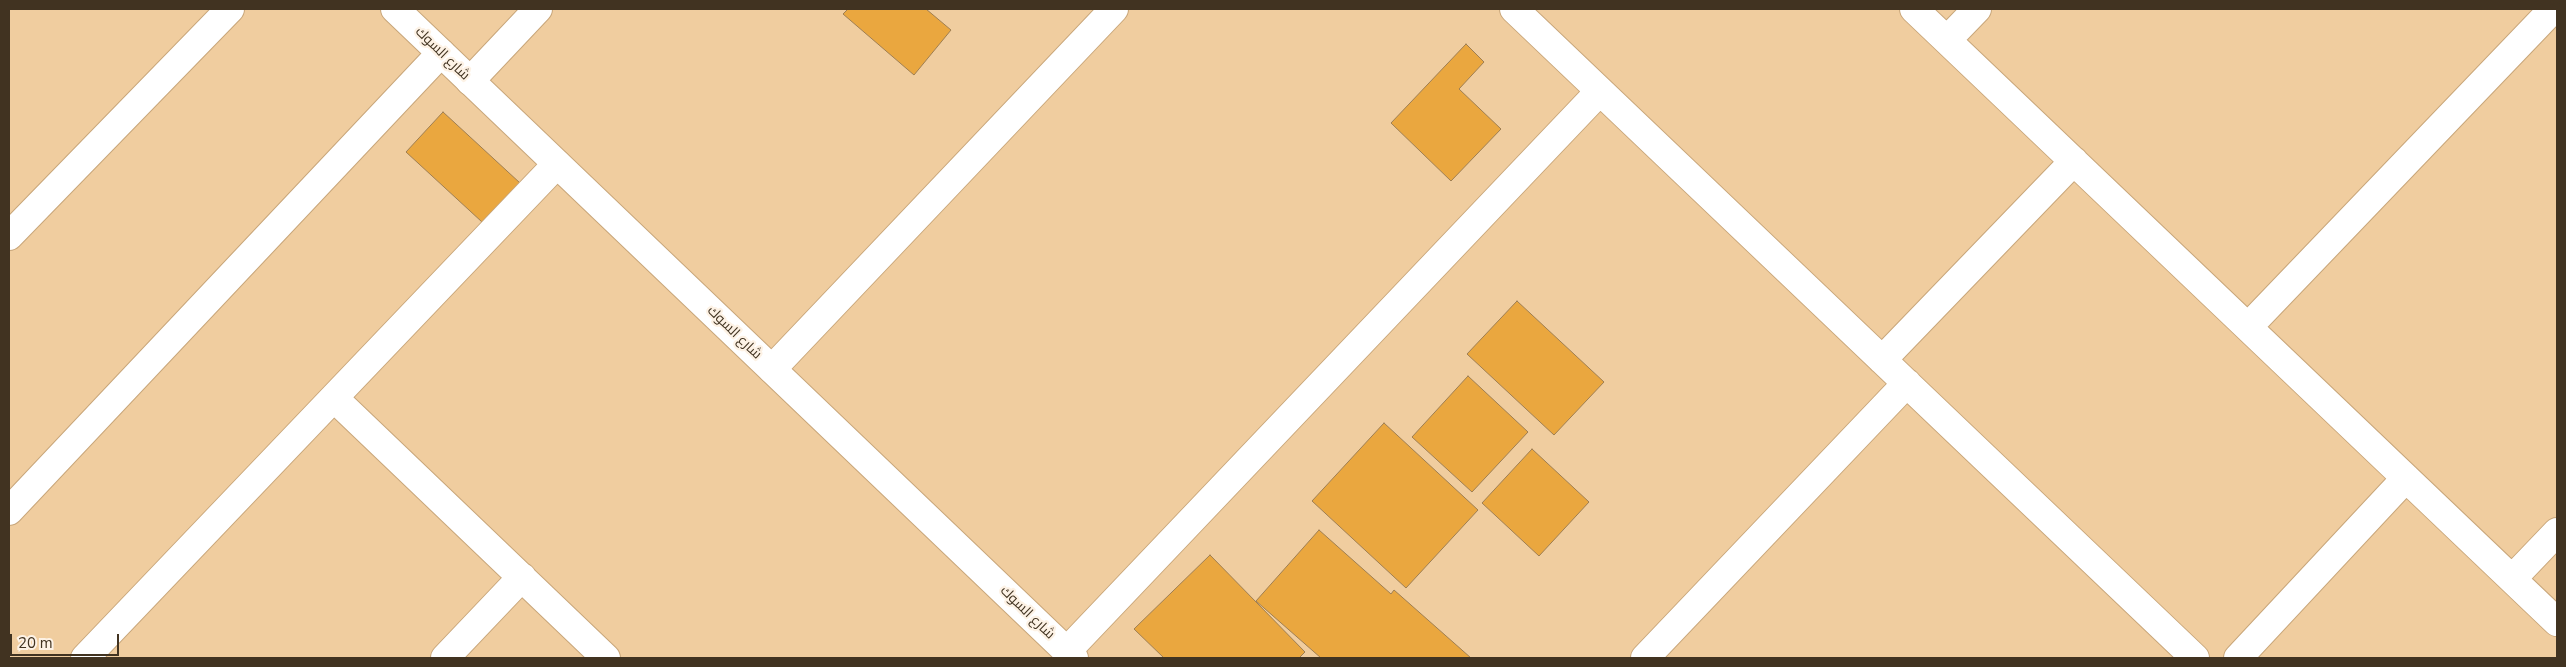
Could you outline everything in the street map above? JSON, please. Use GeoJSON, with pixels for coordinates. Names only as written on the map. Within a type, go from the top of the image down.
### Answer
{"type":"FeatureCollection","features":[{"type":"Feature","properties":{"kind":"street"},"geometry":{"type":"LineString","coordinates":[[9,236],[230,9]]}},
{"type":"Feature","properties":{"kind":"street","name":"شارع السوك"},"geometry":{"type":"LineString","coordinates":[[394,9],[1071,655]]}},
{"type":"Feature","properties":{"kind":"street"},"geometry":{"type":"LineString","coordinates":[[470,81],[538,9]]}},
{"type":"Feature","properties":{"kind":"street"},"geometry":{"type":"LineString","coordinates":[[772,369],[1114,9]]}},
{"type":"Feature","properties":{"kind":"street"},"geometry":{"type":"LineString","coordinates":[[1514,9],[2195,658]]}},
{"type":"Feature","properties":{"kind":"street"},"geometry":{"type":"LineString","coordinates":[[1914,9],[2557,622]]}},
{"type":"Feature","properties":{"kind":"street"},"geometry":{"type":"LineString","coordinates":[[1947,40],[1977,9]]}},
{"type":"Feature","properties":{"kind":"street"},"geometry":{"type":"LineString","coordinates":[[2248,327],[2553,9]]}},
{"type":"Feature","properties":{"kind":"street"},"geometry":{"type":"LineString","coordinates":[[9,511],[441,54]]}},
{"type":"Feature","properties":{"kind":"street"},"geometry":{"type":"LineString","coordinates":[[1071,655],[1600,91]]}},
{"type":"Feature","properties":{"kind":"street"},"geometry":{"type":"LineString","coordinates":[[1882,360],[2074,161]]}},
{"type":"Feature","properties":{"kind":"street"},"geometry":{"type":"LineString","coordinates":[[85,658],[557,164]]}},
{"type":"Feature","properties":{"kind":"street"},"geometry":{"type":"LineString","coordinates":[[1645,658],[1907,383]]}},
{"type":"Feature","properties":{"kind":"street"},"geometry":{"type":"LineString","coordinates":[[334,398],[606,658]]}},
{"type":"Feature","properties":{"kind":"street"},"geometry":{"type":"LineString","coordinates":[[2238,658],[2406,478]]}},
{"type":"Feature","properties":{"kind":"street"},"geometry":{"type":"LineString","coordinates":[[2512,579],[2557,532]]}},
{"type":"Feature","properties":{"kind":"street"},"geometry":{"type":"LineString","coordinates":[[445,658],[522,577]]}},
{"type":"Feature","properties":{"kind":"building"},"geometry":{"type":"Polygon","coordinates":[[[848,9],[926,9],[951,30],[914,75],[843,14],[848,9]]]}},
{"type":"Feature","properties":{"kind":"building"},"geometry":{"type":"Polygon","coordinates":[[[1466,44],[1484,62],[1459,89],[1501,129],[1451,181],[1391,123],[1466,44]]]}},
{"type":"Feature","properties":{"kind":"building"},"geometry":{"type":"Polygon","coordinates":[[[443,112],[520,183],[482,222],[406,152],[443,112]]]}},
{"type":"Feature","properties":{"kind":"building"},"geometry":{"type":"Polygon","coordinates":[[[1517,301],[1604,382],[1554,435],[1467,354],[1517,301]]]}},
{"type":"Feature","properties":{"kind":"building"},"geometry":{"type":"Polygon","coordinates":[[[1468,376],[1528,432],[1472,492],[1412,437],[1468,376]]]}},
{"type":"Feature","properties":{"kind":"building"},"geometry":{"type":"Polygon","coordinates":[[[1384,423],[1478,510],[1406,588],[1312,501],[1384,423]]]}},
{"type":"Feature","properties":{"kind":"building"},"geometry":{"type":"Polygon","coordinates":[[[1532,449],[1589,502],[1539,556],[1482,503],[1532,449]]]}},
{"type":"Feature","properties":{"kind":"building"},"geometry":{"type":"Polygon","coordinates":[[[1319,530],[1391,594],[1394,590],[1471,658],[1321,658],[1256,601],[1319,530]]]}},
{"type":"Feature","properties":{"kind":"building"},"geometry":{"type":"Polygon","coordinates":[[[1210,555],[1305,652],[1299,658],[1164,658],[1134,629],[1210,555]]]}}]}
